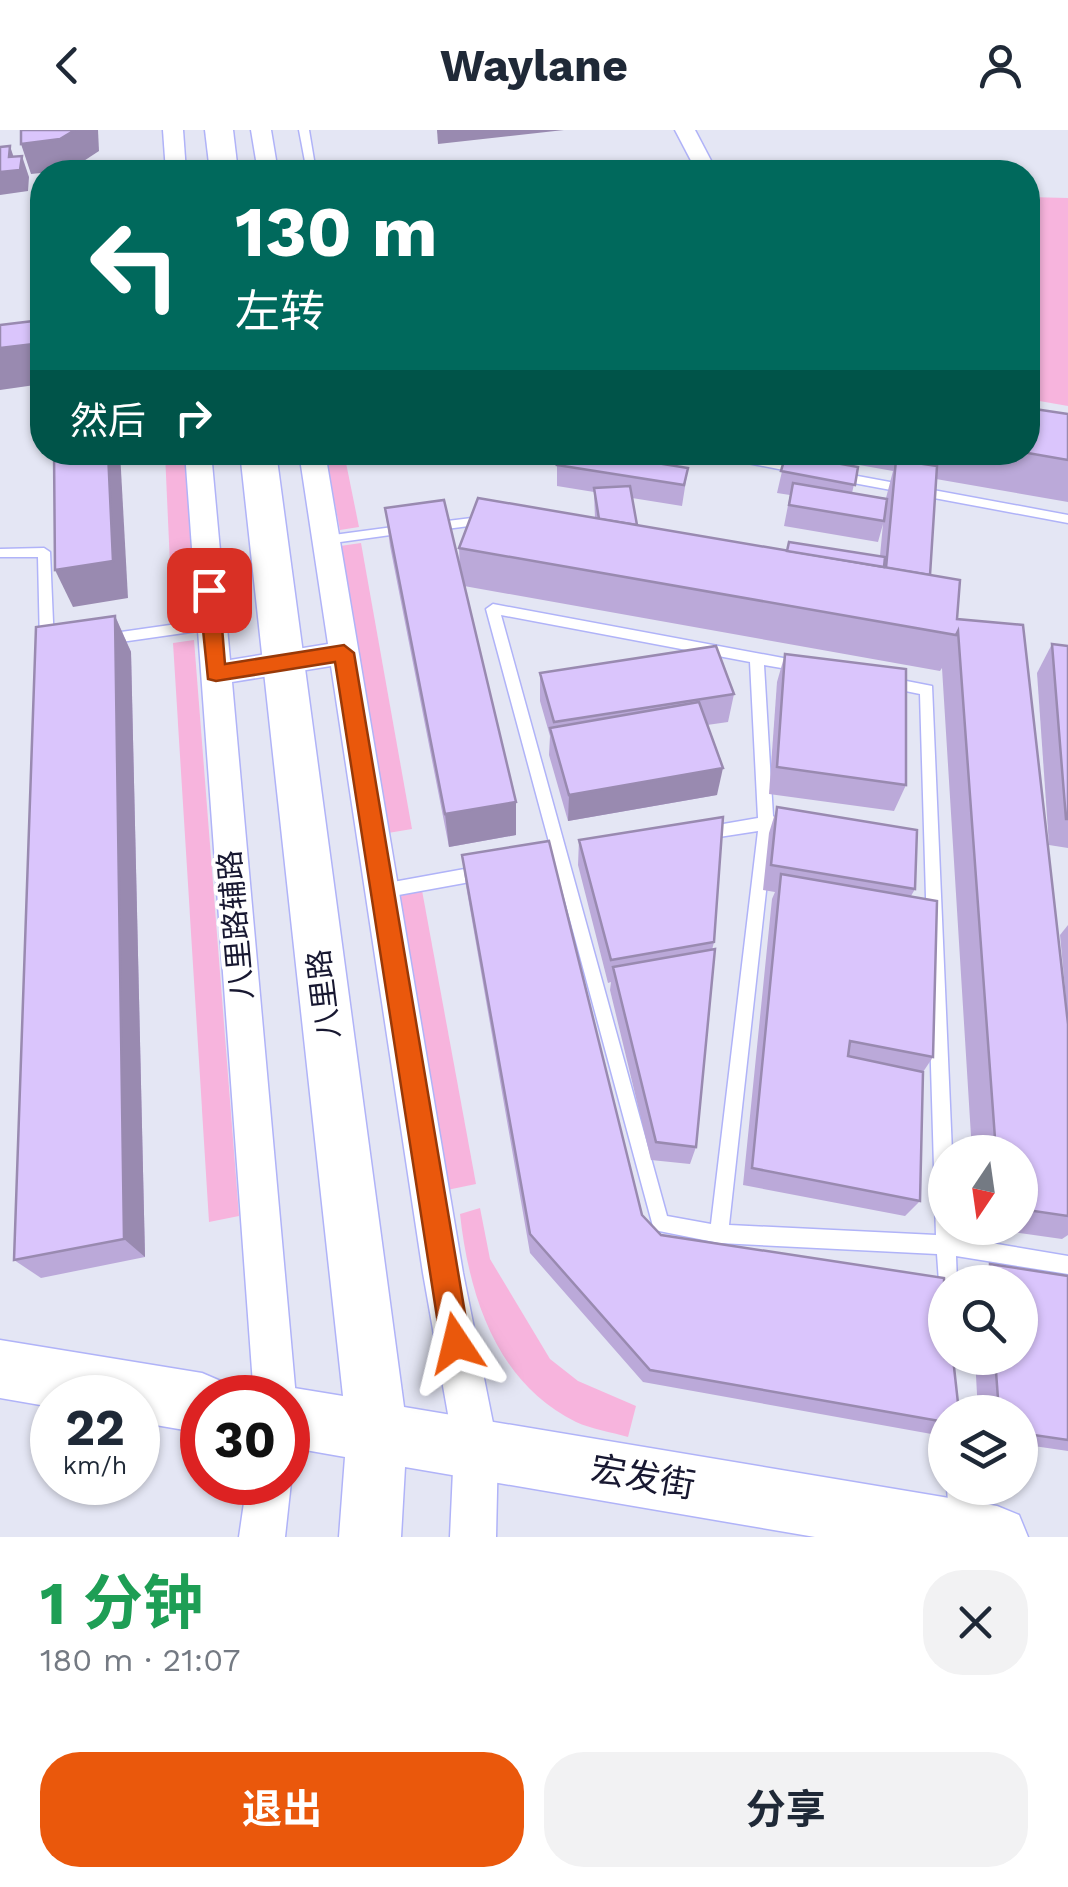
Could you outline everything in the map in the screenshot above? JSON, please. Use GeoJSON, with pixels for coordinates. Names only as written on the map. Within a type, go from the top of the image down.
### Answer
{"type":"FeatureCollection","features":[{"type":"Feature","properties":{"kind":"main road"},"geometry":{"type":"LineString","coordinates":[[220,130],[223,160]]}},
{"type":"Feature","properties":{"kind":"main road","name":"八里路"},"geometry":{"type":"LineString","coordinates":[[260,465],[377,1432],[370,1537]]}},
{"type":"Feature","properties":{"kind":"main road"},"geometry":{"type":"LineString","coordinates":[[0,1369],[180,1399]]}},
{"type":"Feature","properties":{"kind":"main road","name":"宏发街"},"geometry":{"type":"LineString","coordinates":[[310,1421],[971,1518]]}},
{"type":"Feature","properties":{"kind":"street"},"geometry":{"type":"LineString","coordinates":[[172,130],[175,160]]}},
{"type":"Feature","properties":{"kind":"street"},"geometry":{"type":"LineString","coordinates":[[261,130],[266,160]]}},
{"type":"Feature","properties":{"kind":"street"},"geometry":{"type":"LineString","coordinates":[[685,130],[701,160]]}},
{"type":"Feature","properties":{"kind":"street","name":"八里路辅路"},"geometry":{"type":"LineString","coordinates":[[199,465],[273,1375]]}},
{"type":"Feature","properties":{"kind":"street"},"geometry":{"type":"LineString","coordinates":[[314,465],[443,1273],[476,1448],[472,1537]]}},
{"type":"Feature","properties":{"kind":"street"},"geometry":{"type":"LineString","coordinates":[[216,673],[344,653]]}},
{"type":"Feature","properties":{"kind":"street"},"geometry":{"type":"LineString","coordinates":[[262,1537],[266,1505]]}},
{"type":"Feature","properties":{"kind":"lane"},"geometry":{"type":"LineString","coordinates":[[304,130],[310,160]]}},
{"type":"Feature","properties":{"kind":"lane"},"geometry":{"type":"LineString","coordinates":[[786,465],[806,470]]}},
{"type":"Feature","properties":{"kind":"lane"},"geometry":{"type":"LineString","coordinates":[[824,474],[1068,519]]}},
{"type":"Feature","properties":{"kind":"lane"},"geometry":{"type":"LineString","coordinates":[[326,540],[501,519]]}},
{"type":"Feature","properties":{"kind":"lane"},"geometry":{"type":"LineString","coordinates":[[0,553],[44,552],[47,647],[65,644]]}},
{"type":"Feature","properties":{"kind":"lane"},"geometry":{"type":"LineString","coordinates":[[814,669],[493,609],[660,1224],[719,1234],[928,1236]]}},
{"type":"Feature","properties":{"kind":"lane"},"geometry":{"type":"LineString","coordinates":[[83,642],[212,624]]}},
{"type":"Feature","properties":{"kind":"lane"},"geometry":{"type":"LineString","coordinates":[[719,1234],[766,822],[757,658]]}},
{"type":"Feature","properties":{"kind":"lane"},"geometry":{"type":"LineString","coordinates":[[870,679],[927,690],[942,1135]]}},
{"type":"Feature","properties":{"kind":"lane"},"geometry":{"type":"LineString","coordinates":[[692,835],[766,822],[785,824]]}},
{"type":"Feature","properties":{"kind":"lane"},"geometry":{"type":"LineString","coordinates":[[914,836],[933,838]]}},
{"type":"Feature","properties":{"kind":"lane"},"geometry":{"type":"LineString","coordinates":[[543,862],[580,856]]}},
{"type":"Feature","properties":{"kind":"lane"},"geometry":{"type":"LineString","coordinates":[[382,891],[507,869]]}},
{"type":"Feature","properties":{"kind":"lane"},"geometry":{"type":"LineString","coordinates":[[984,1245],[1068,1265]]}},
{"type":"Feature","properties":{"kind":"shaded area"},"geometry":{"type":"Polygon","coordinates":[[[1040,197],[1068,198],[1068,406],[1040,401],[1040,197]]]}},
{"type":"Feature","properties":{"kind":"shaded area"},"geometry":{"type":"Polygon","coordinates":[[[166,465],[191,465],[200,606],[172,609],[166,465]]]}},
{"type":"Feature","properties":{"kind":"shaded area"},"geometry":{"type":"Polygon","coordinates":[[[327,465],[346,465],[359,527],[340,530],[327,465]]]}},
{"type":"Feature","properties":{"kind":"shaded area"},"geometry":{"type":"Polygon","coordinates":[[[361,543],[412,829],[388,833],[340,546],[361,543]]]}},
{"type":"Feature","properties":{"kind":"shaded area"},"geometry":{"type":"Polygon","coordinates":[[[194,640],[239,1216],[209,1222],[173,643],[194,640]]]}},
{"type":"Feature","properties":{"kind":"shaded area"},"geometry":{"type":"Polygon","coordinates":[[[421,885],[476,1184],[447,1190],[396,890],[421,885]]]}},
{"type":"Feature","properties":{"kind":"shaded area"},"geometry":{"type":"Polygon","coordinates":[[[480,1208],[490,1259],[550,1359],[578,1381],[636,1406],[628,1437],[576,1422],[548,1405],[507,1360],[480,1305],[464,1245],[460,1214],[480,1208]]]}},
{"type":"Feature","properties":{"kind":"building"},"geometry":{"type":"Polygon","coordinates":[[[21,130],[75,130],[60,139],[21,144],[21,130]]]}},
{"type":"Feature","properties":{"kind":"building"},"geometry":{"type":"Polygon","coordinates":[[[10,146],[9,157],[22,156],[20,170],[0,172],[0,147],[10,146]]]}},
{"type":"Feature","properties":{"kind":"building"},"geometry":{"type":"Polygon","coordinates":[[[30,321],[30,344],[0,348],[0,325],[30,321]]]}},
{"type":"Feature","properties":{"kind":"building"},"geometry":{"type":"Polygon","coordinates":[[[1040,410],[1068,414],[1068,460],[1040,455],[1040,410]]]}},
{"type":"Feature","properties":{"kind":"building"},"geometry":{"type":"Polygon","coordinates":[[[54,465],[109,465],[113,561],[55,570],[54,465]]]}},
{"type":"Feature","properties":{"kind":"building"},"geometry":{"type":"Polygon","coordinates":[[[557,465],[688,468],[684,485],[557,465]]]}},
{"type":"Feature","properties":{"kind":"building"},"geometry":{"type":"Polygon","coordinates":[[[783,465],[858,467],[855,485],[781,471],[783,465]]]}},
{"type":"Feature","properties":{"kind":"building"},"geometry":{"type":"Polygon","coordinates":[[[896,465],[937,466],[930,575],[886,568],[896,465]]]}},
{"type":"Feature","properties":{"kind":"building"},"geometry":{"type":"Polygon","coordinates":[[[793,483],[887,499],[884,521],[789,505],[793,483]]]}},
{"type":"Feature","properties":{"kind":"building"},"geometry":{"type":"Polygon","coordinates":[[[630,486],[637,525],[599,519],[594,488],[630,486]]]}},
{"type":"Feature","properties":{"kind":"building"},"geometry":{"type":"Polygon","coordinates":[[[478,498],[960,580],[957,619],[1023,625],[1068,1024],[1068,1216],[1038,1212],[1038,1135],[995,1135],[958,631],[956,635],[459,548],[478,498]]]}},
{"type":"Feature","properties":{"kind":"building"},"geometry":{"type":"Polygon","coordinates":[[[444,500],[516,802],[445,814],[385,508],[444,500]]]}},
{"type":"Feature","properties":{"kind":"building"},"geometry":{"type":"Polygon","coordinates":[[[789,542],[885,557],[884,567],[787,551],[789,542]]]}},
{"type":"Feature","properties":{"kind":"building"},"geometry":{"type":"Polygon","coordinates":[[[115,616],[124,1239],[14,1260],[36,627],[115,616]]]}},
{"type":"Feature","properties":{"kind":"building"},"geometry":{"type":"Polygon","coordinates":[[[1052,644],[1068,646],[1068,819],[1066,819],[1052,644]]]}},
{"type":"Feature","properties":{"kind":"building"},"geometry":{"type":"Polygon","coordinates":[[[716,646],[734,694],[554,722],[540,673],[716,646]]]}},
{"type":"Feature","properties":{"kind":"building"},"geometry":{"type":"Polygon","coordinates":[[[785,654],[906,669],[906,785],[777,767],[785,654]]]}},
{"type":"Feature","properties":{"kind":"building"},"geometry":{"type":"Polygon","coordinates":[[[699,702],[723,768],[569,795],[550,728],[699,702]]]}},
{"type":"Feature","properties":{"kind":"building"},"geometry":{"type":"Polygon","coordinates":[[[777,807],[917,830],[915,889],[771,865],[777,807]]]}},
{"type":"Feature","properties":{"kind":"building"},"geometry":{"type":"Polygon","coordinates":[[[723,817],[714,942],[611,960],[579,840],[723,817]]]}},
{"type":"Feature","properties":{"kind":"building"},"geometry":{"type":"Polygon","coordinates":[[[549,841],[642,1215],[661,1235],[928,1276],[928,1375],[955,1375],[957,1395],[928,1395],[928,1419],[650,1370],[530,1234],[462,855],[549,841]]]}},
{"type":"Feature","properties":{"kind":"building"},"geometry":{"type":"Polygon","coordinates":[[[781,874],[937,901],[933,1057],[850,1041],[848,1056],[923,1072],[920,1201],[752,1168],[781,874]]]}},
{"type":"Feature","properties":{"kind":"building"},"geometry":{"type":"Polygon","coordinates":[[[715,949],[696,1147],[656,1142],[613,967],[715,949]]]}},
{"type":"Feature","properties":{"kind":"building"},"geometry":{"type":"Polygon","coordinates":[[[1038,1271],[1068,1276],[1068,1440],[1038,1436],[1038,1395],[998,1395],[996,1375],[1038,1375],[1038,1271]]]}},
{"type":"Feature","properties":{"kind":"route"},"geometry":{"type":"LineString","coordinates":[[209,590],[216,673],[344,653],[456,1343]]}}]}
